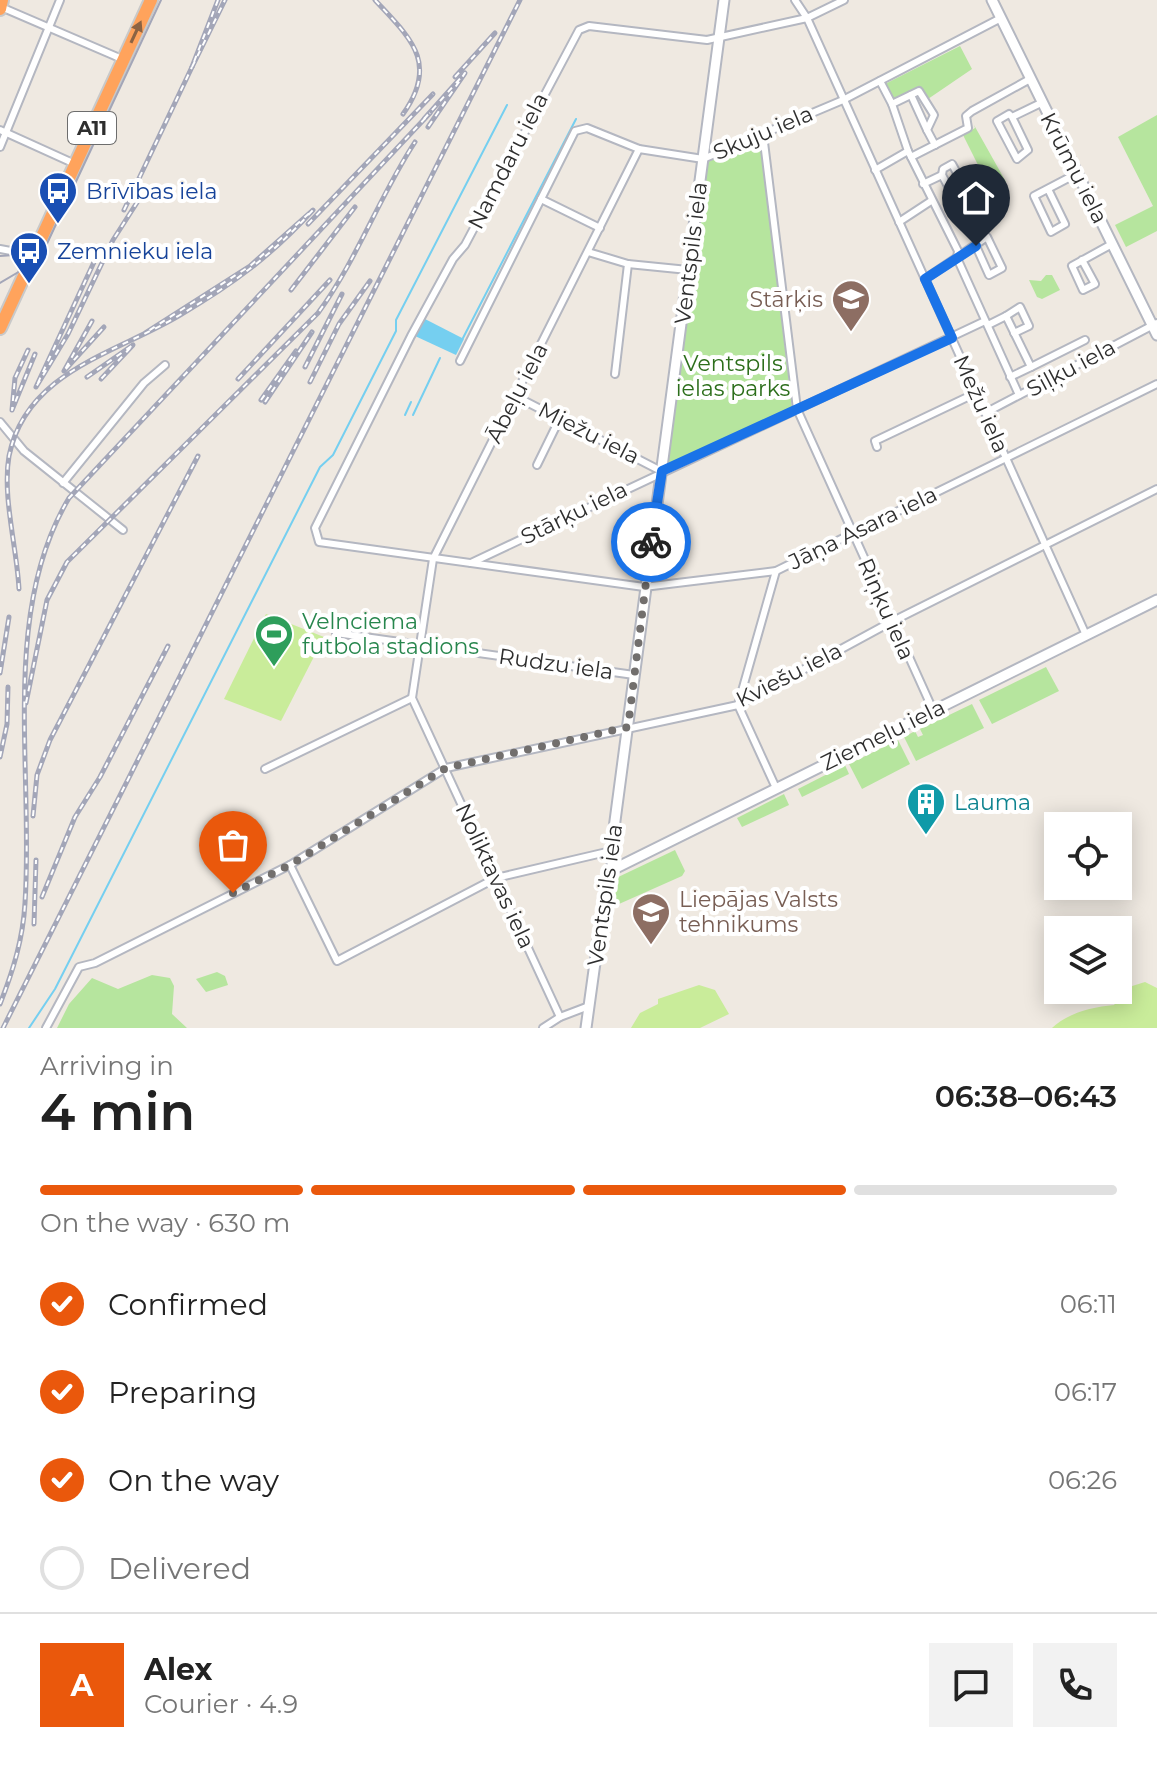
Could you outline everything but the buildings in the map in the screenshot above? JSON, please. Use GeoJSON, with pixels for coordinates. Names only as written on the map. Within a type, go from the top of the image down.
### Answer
{"type":"FeatureCollection","features":[{"type":"Feature","properties":{"kind":"highway"},"geometry":{"type":"LineString","coordinates":[[0,8],[2,0]]}},
{"type":"Feature","properties":{"kind":"highway","name":"A11"},"geometry":{"type":"LineString","coordinates":[[0,328],[151,0]]}},
{"type":"Feature","properties":{"kind":"street"},"geometry":{"type":"LineString","coordinates":[[0,147],[3,131],[60,0]]}},
{"type":"Feature","properties":{"kind":"street","name":"Ventspils iela"},"geometry":{"type":"LineString","coordinates":[[586,1028],[610,871],[644,587],[724,0]]}},
{"type":"Feature","properties":{"kind":"street","name":"Mežu iela"},"geometry":{"type":"LineString","coordinates":[[795,0],[807,18],[1086,635]]}},
{"type":"Feature","properties":{"kind":"street","name":"Namdaru iela"},"geometry":{"type":"LineString","coordinates":[[314,536],[411,336],[453,259],[465,245],[575,34],[589,26],[719,39],[807,18],[844,0]]}},
{"type":"Feature","properties":{"kind":"street","name":"Krūmu iela"},"geometry":{"type":"LineString","coordinates":[[992,0],[1155,328]]}},
{"type":"Feature","properties":{"kind":"street"},"geometry":{"type":"LineString","coordinates":[[0,8],[123,60]]}},
{"type":"Feature","properties":{"kind":"street","name":"Skuju iela"},"geometry":{"type":"LineString","coordinates":[[460,361],[566,146],[579,128],[587,128],[639,149],[703,159],[843,100],[1001,18]]}},
{"type":"Feature","properties":{"kind":"street"},"geometry":{"type":"LineString","coordinates":[[875,170],[968,128],[966,116],[972,111],[1030,79]]}},
{"type":"Feature","properties":{"kind":"street"},"geometry":{"type":"LineString","coordinates":[[880,81],[892,104],[909,154],[958,251],[957,258],[1019,395]]}},
{"type":"Feature","properties":{"kind":"street"},"geometry":{"type":"LineString","coordinates":[[892,104],[922,93],[934,115],[927,130]]}},
{"type":"Feature","properties":{"kind":"street"},"geometry":{"type":"LineString","coordinates":[[911,95],[935,145]]}},
{"type":"Feature","properties":{"kind":"street"},"geometry":{"type":"LineString","coordinates":[[1012,117],[1041,103]]}},
{"type":"Feature","properties":{"kind":"street"},"geometry":{"type":"LineString","coordinates":[[1009,114],[1012,117],[1028,150],[1017,159],[997,121],[1009,114]]}},
{"type":"Feature","properties":{"kind":"street"},"geometry":{"type":"LineString","coordinates":[[3,131],[75,164]]}},
{"type":"Feature","properties":{"kind":"street","name":"Riņķu iela"},"geometry":{"type":"LineString","coordinates":[[763,134],[797,409],[933,710]]}},
{"type":"Feature","properties":{"kind":"street","name":"Ābeļu iela"},"geometry":{"type":"LineString","coordinates":[[419,645],[433,559],[639,149]]}},
{"type":"Feature","properties":{"kind":"street"},"geometry":{"type":"LineString","coordinates":[[957,203],[970,197],[952,164],[943,169],[942,175],[962,217]]}},
{"type":"Feature","properties":{"kind":"street"},"geometry":{"type":"LineString","coordinates":[[1048,189],[1065,224],[1051,232],[1034,196],[1076,174]]}},
{"type":"Feature","properties":{"kind":"street"},"geometry":{"type":"LineString","coordinates":[[923,184],[942,175]]}},
{"type":"Feature","properties":{"kind":"street"},"geometry":{"type":"LineString","coordinates":[[541,199],[600,228]]}},
{"type":"Feature","properties":{"kind":"street"},"geometry":{"type":"LineString","coordinates":[[899,222],[931,201]]}},
{"type":"Feature","properties":{"kind":"street"},"geometry":{"type":"LineString","coordinates":[[925,279],[987,237],[1002,268],[989,275],[976,246]]}},
{"type":"Feature","properties":{"kind":"street"},"geometry":{"type":"LineString","coordinates":[[1082,260],[1095,284],[1083,290],[1072,266],[1082,260],[1112,244]]}},
{"type":"Feature","properties":{"kind":"street"},"geometry":{"type":"LineString","coordinates":[[0,249],[32,255]]}},
{"type":"Feature","properties":{"kind":"street"},"geometry":{"type":"LineString","coordinates":[[588,252],[628,264],[688,270]]}},
{"type":"Feature","properties":{"kind":"street"},"geometry":{"type":"LineString","coordinates":[[615,374],[628,264]]}},
{"type":"Feature","properties":{"kind":"street"},"geometry":{"type":"LineString","coordinates":[[1014,333],[1029,326],[1020,307],[1006,316],[1014,333],[1031,367]]}},
{"type":"Feature","properties":{"kind":"street","name":"Stārķu iela"},"geometry":{"type":"LineString","coordinates":[[469,564],[662,471],[1006,316]]}},
{"type":"Feature","properties":{"kind":"street","name":"Siļķu iela"},"geometry":{"type":"LineString","coordinates":[[985,413],[1155,328]]}},
{"type":"Feature","properties":{"kind":"street"},"geometry":{"type":"LineString","coordinates":[[1010,377],[1085,340]]}},
{"type":"Feature","properties":{"kind":"street"},"geometry":{"type":"LineString","coordinates":[[63,483],[144,383],[165,365]]}},
{"type":"Feature","properties":{"kind":"street","name":"Jāņa Asara iela"},"geometry":{"type":"LineString","coordinates":[[314,536],[323,545],[644,587],[776,571],[1157,384]]}},
{"type":"Feature","properties":{"kind":"street"},"geometry":{"type":"LineString","coordinates":[[877,447],[875,441],[976,393]]}},
{"type":"Feature","properties":{"kind":"street","name":"Miežu iela"},"geometry":{"type":"LineString","coordinates":[[515,396],[561,416],[662,471]]}},
{"type":"Feature","properties":{"kind":"street"},"geometry":{"type":"LineString","coordinates":[[537,465],[561,416]]}},
{"type":"Feature","properties":{"kind":"street"},"geometry":{"type":"LineString","coordinates":[[0,422],[24,451],[123,530]]}},
{"type":"Feature","properties":{"kind":"street","name":"Kviešu iela"},"geometry":{"type":"LineString","coordinates":[[46,1028],[79,967],[95,963],[290,865],[446,768],[738,705],[891,622],[1157,489]]}},
{"type":"Feature","properties":{"kind":"street"},"geometry":{"type":"LineString","coordinates":[[776,571],[738,705],[776,788]]}},
{"type":"Feature","properties":{"kind":"street","name":"Ziemeļu iela"},"geometry":{"type":"LineString","coordinates":[[610,871],[1157,600]]}},
{"type":"Feature","properties":{"kind":"street","name":"Rudzu iela"},"geometry":{"type":"LineString","coordinates":[[336,633],[634,675]]}},
{"type":"Feature","properties":{"kind":"street"},"geometry":{"type":"LineString","coordinates":[[265,769],[412,698],[419,645]]}},
{"type":"Feature","properties":{"kind":"street","name":"Noliktavas iela"},"geometry":{"type":"LineString","coordinates":[[412,698],[560,1017]]}},
{"type":"Feature","properties":{"kind":"street"},"geometry":{"type":"LineString","coordinates":[[290,865],[337,961],[496,878],[611,851]]}},
{"type":"Feature","properties":{"kind":"street"},"geometry":{"type":"LineString","coordinates":[[543,1028],[560,1017],[589,1006]]}},
{"type":"Feature","properties":{"kind":"green space"},"geometry":{"type":"Polygon","coordinates":[[[960,46],[972,69],[928,99],[921,88],[894,100],[885,84],[960,46]]]}},
{"type":"Feature","properties":{"kind":"green space"},"geometry":{"type":"Polygon","coordinates":[[[1157,115],[1157,231],[1126,247],[1115,225],[1153,206],[1118,137],[1157,115]]]}},
{"type":"Feature","properties":{"kind":"green space"},"geometry":{"type":"Polygon","coordinates":[[[974,125],[1006,182],[995,188],[984,167],[980,169],[963,135],[975,128],[974,125]]]}},
{"type":"Feature","properties":{"kind":"green space","name":"Ventspils ielas parks"},"geometry":{"type":"Polygon","coordinates":[[[756,141],[761,145],[792,408],[667,465],[705,163],[756,141]]]}},
{"type":"Feature","properties":{"kind":"green space"},"geometry":{"type":"Polygon","coordinates":[[[1046,275],[1052,275],[1060,290],[1042,299],[1037,297],[1029,280],[1041,281],[1046,275]]]}},
{"type":"Feature","properties":{"kind":"green space","name":"Velnciema futbola stadions"},"geometry":{"type":"Polygon","coordinates":[[[266,614],[324,637],[281,721],[224,699],[266,614]]]}},
{"type":"Feature","properties":{"kind":"green space"},"geometry":{"type":"Polygon","coordinates":[[[1046,667],[1059,691],[992,724],[979,700],[1046,667]]]}},
{"type":"Feature","properties":{"kind":"green space"},"geometry":{"type":"Polygon","coordinates":[[[972,704],[984,728],[916,761],[904,737],[915,731],[918,737],[923,735],[920,729],[972,704]]]}},
{"type":"Feature","properties":{"kind":"green space"},"geometry":{"type":"Polygon","coordinates":[[[898,740],[910,764],[862,789],[849,764],[898,740]]]}},
{"type":"Feature","properties":{"kind":"green space"},"geometry":{"type":"Polygon","coordinates":[[[845,765],[849,774],[802,797],[798,789],[845,765]]]}},
{"type":"Feature","properties":{"kind":"green space"},"geometry":{"type":"Polygon","coordinates":[[[784,794],[789,805],[742,827],[737,818],[784,794]]]}},
{"type":"Feature","properties":{"kind":"green space"},"geometry":{"type":"Polygon","coordinates":[[[675,850],[685,871],[682,876],[610,908],[614,879],[675,850]]]}},
{"type":"Feature","properties":{"kind":"green space"},"geometry":{"type":"Polygon","coordinates":[[[217,972],[225,976],[228,985],[206,992],[196,979],[217,972]]]}},
{"type":"Feature","properties":{"kind":"green space"},"geometry":{"type":"Polygon","coordinates":[[[152,975],[170,978],[174,986],[172,1014],[187,1028],[57,1028],[69,1004],[92,978],[118,989],[152,975]]]}},
{"type":"Feature","properties":{"kind":"green space"},"geometry":{"type":"Polygon","coordinates":[[[1145,982],[1157,988],[1157,1028],[1052,1028],[1065,1018],[1097,1007],[1132,1004],[1132,986],[1145,982]]]}},
{"type":"Feature","properties":{"kind":"green space"},"geometry":{"type":"Polygon","coordinates":[[[699,985],[715,990],[729,1014],[700,1028],[631,1028],[640,1013],[658,1004],[658,999],[699,985]]]}},
{"type":"Feature","properties":{"kind":"water"},"geometry":{"type":"Polygon","coordinates":[[[425,319],[464,339],[456,355],[415,336],[425,319]]]}},
{"type":"Feature","properties":{"kind":"waterway"},"geometry":{"type":"LineString","coordinates":[[29,1028],[55,989],[320,467],[333,455],[396,331],[396,320],[507,105]]}},
{"type":"Feature","properties":{"kind":"waterway"},"geometry":{"type":"LineString","coordinates":[[463,338],[576,119]]}},
{"type":"Feature","properties":{"kind":"waterway"},"geometry":{"type":"LineString","coordinates":[[413,415],[440,358]]}},
{"type":"Feature","properties":{"kind":"waterway"},"geometry":{"type":"LineString","coordinates":[[405,415],[411,402]]}},
{"type":"Feature","properties":{"kind":"tram line"},"geometry":{"type":"LineString","coordinates":[[0,283],[27,267],[44,250],[161,0]]}},
{"type":"Feature","properties":{"kind":"tram line"},"geometry":{"type":"LineString","coordinates":[[0,256],[29,254],[42,247]]}},
{"type":"Feature","properties":{"kind":"railway"},"geometry":{"type":"LineString","coordinates":[[218,0],[192,67],[225,0]]}},
{"type":"Feature","properties":{"kind":"railway"},"geometry":{"type":"LineString","coordinates":[[375,0],[399,26],[416,51],[419,79],[414,96],[403,114]]}},
{"type":"Feature","properties":{"kind":"railway"},"geometry":{"type":"LineString","coordinates":[[3,1028],[520,0]]}},
{"type":"Feature","properties":{"kind":"railway"},"geometry":{"type":"LineString","coordinates":[[455,77],[495,33]]}},
{"type":"Feature","properties":{"kind":"railway"},"geometry":{"type":"LineString","coordinates":[[124,210],[192,67]]}},
{"type":"Feature","properties":{"kind":"railway"},"geometry":{"type":"LineString","coordinates":[[424,119],[465,73],[428,127]]}},
{"type":"Feature","properties":{"kind":"railway"},"geometry":{"type":"LineString","coordinates":[[308,224],[433,94]]}},
{"type":"Feature","properties":{"kind":"railway"},"geometry":{"type":"LineString","coordinates":[[0,1004],[17,955],[25,903],[24,694],[27,642],[34,591],[48,543],[69,498],[430,113]]}},
{"type":"Feature","properties":{"kind":"railway"},"geometry":{"type":"LineString","coordinates":[[26,703],[47,600],[67,562],[318,313],[345,272],[415,142]]}},
{"type":"Feature","properties":{"kind":"railway"},"geometry":{"type":"LineString","coordinates":[[101,247],[36,387],[68,334],[113,240],[138,201]]}},
{"type":"Feature","properties":{"kind":"railway"},"geometry":{"type":"LineString","coordinates":[[291,290],[355,207]]}},
{"type":"Feature","properties":{"kind":"railway"},"geometry":{"type":"LineString","coordinates":[[19,589],[7,472],[19,427],[34,403],[77,368],[180,315],[217,292],[266,255],[313,210],[250,266],[145,333]]}},
{"type":"Feature","properties":{"kind":"railway"},"geometry":{"type":"LineString","coordinates":[[238,379],[330,280]]}},
{"type":"Feature","properties":{"kind":"railway"},"geometry":{"type":"LineString","coordinates":[[310,382],[339,324],[370,281]]}},
{"type":"Feature","properties":{"kind":"railway"},"geometry":{"type":"LineString","coordinates":[[305,367],[342,294]]}},
{"type":"Feature","properties":{"kind":"railway"},"geometry":{"type":"LineString","coordinates":[[92,321],[64,371],[104,327]]}},
{"type":"Feature","properties":{"kind":"railway"},"geometry":{"type":"LineString","coordinates":[[265,402],[312,332]]}},
{"type":"Feature","properties":{"kind":"railway"},"geometry":{"type":"LineString","coordinates":[[87,377],[133,345],[101,379]]}},
{"type":"Feature","properties":{"kind":"railway"},"geometry":{"type":"LineString","coordinates":[[28,350],[15,378],[12,410],[35,354]]}},
{"type":"Feature","properties":{"kind":"railway"},"geometry":{"type":"LineString","coordinates":[[261,400],[296,351]]}},
{"type":"Feature","properties":{"kind":"railway"},"geometry":{"type":"LineString","coordinates":[[33,816],[37,775],[50,740],[198,456]]}},
{"type":"Feature","properties":{"kind":"railway"},"geometry":{"type":"LineString","coordinates":[[0,673],[9,617]]}},
{"type":"Feature","properties":{"kind":"railway"},"geometry":{"type":"LineString","coordinates":[[42,897],[75,817],[100,777],[168,646]]}},
{"type":"Feature","properties":{"kind":"railway"},"geometry":{"type":"LineString","coordinates":[[0,757],[7,724],[8,687]]}},
{"type":"Feature","properties":{"kind":"railway"},"geometry":{"type":"LineString","coordinates":[[34,924],[36,860]]}},
{"type":"Feature","properties":{"kind":"way so far"},"geometry":{"type":"LineString","coordinates":[[233,893],[290,865],[446,768],[628,727],[651,542]]}},
{"type":"Feature","properties":{"kind":"place","name":"Brīvības iela"},"geometry":{"type":"Point","coordinates":[58,225]}},
{"type":"Feature","properties":{"kind":"place","name":"Zemnieku iela"},"geometry":{"type":"Point","coordinates":[29,285]}},
{"type":"Feature","properties":{"kind":"place","name":"Stārķis"},"geometry":{"type":"Point","coordinates":[851,333]}},
{"type":"Feature","properties":{"kind":"place","name":"Velnciema futbola stadions"},"geometry":{"type":"Point","coordinates":[274,668]}},
{"type":"Feature","properties":{"kind":"place","name":"Lauma"},"geometry":{"type":"Point","coordinates":[926,836]}},
{"type":"Feature","properties":{"kind":"place","name":"Liepājas Valsts tehnikums"},"geometry":{"type":"Point","coordinates":[651,946]}},
{"type":"Feature","properties":{"kind":"route"},"geometry":{"type":"LineString","coordinates":[[651,542],[662,471],[952,338],[925,279],[976,246]]}}]}
